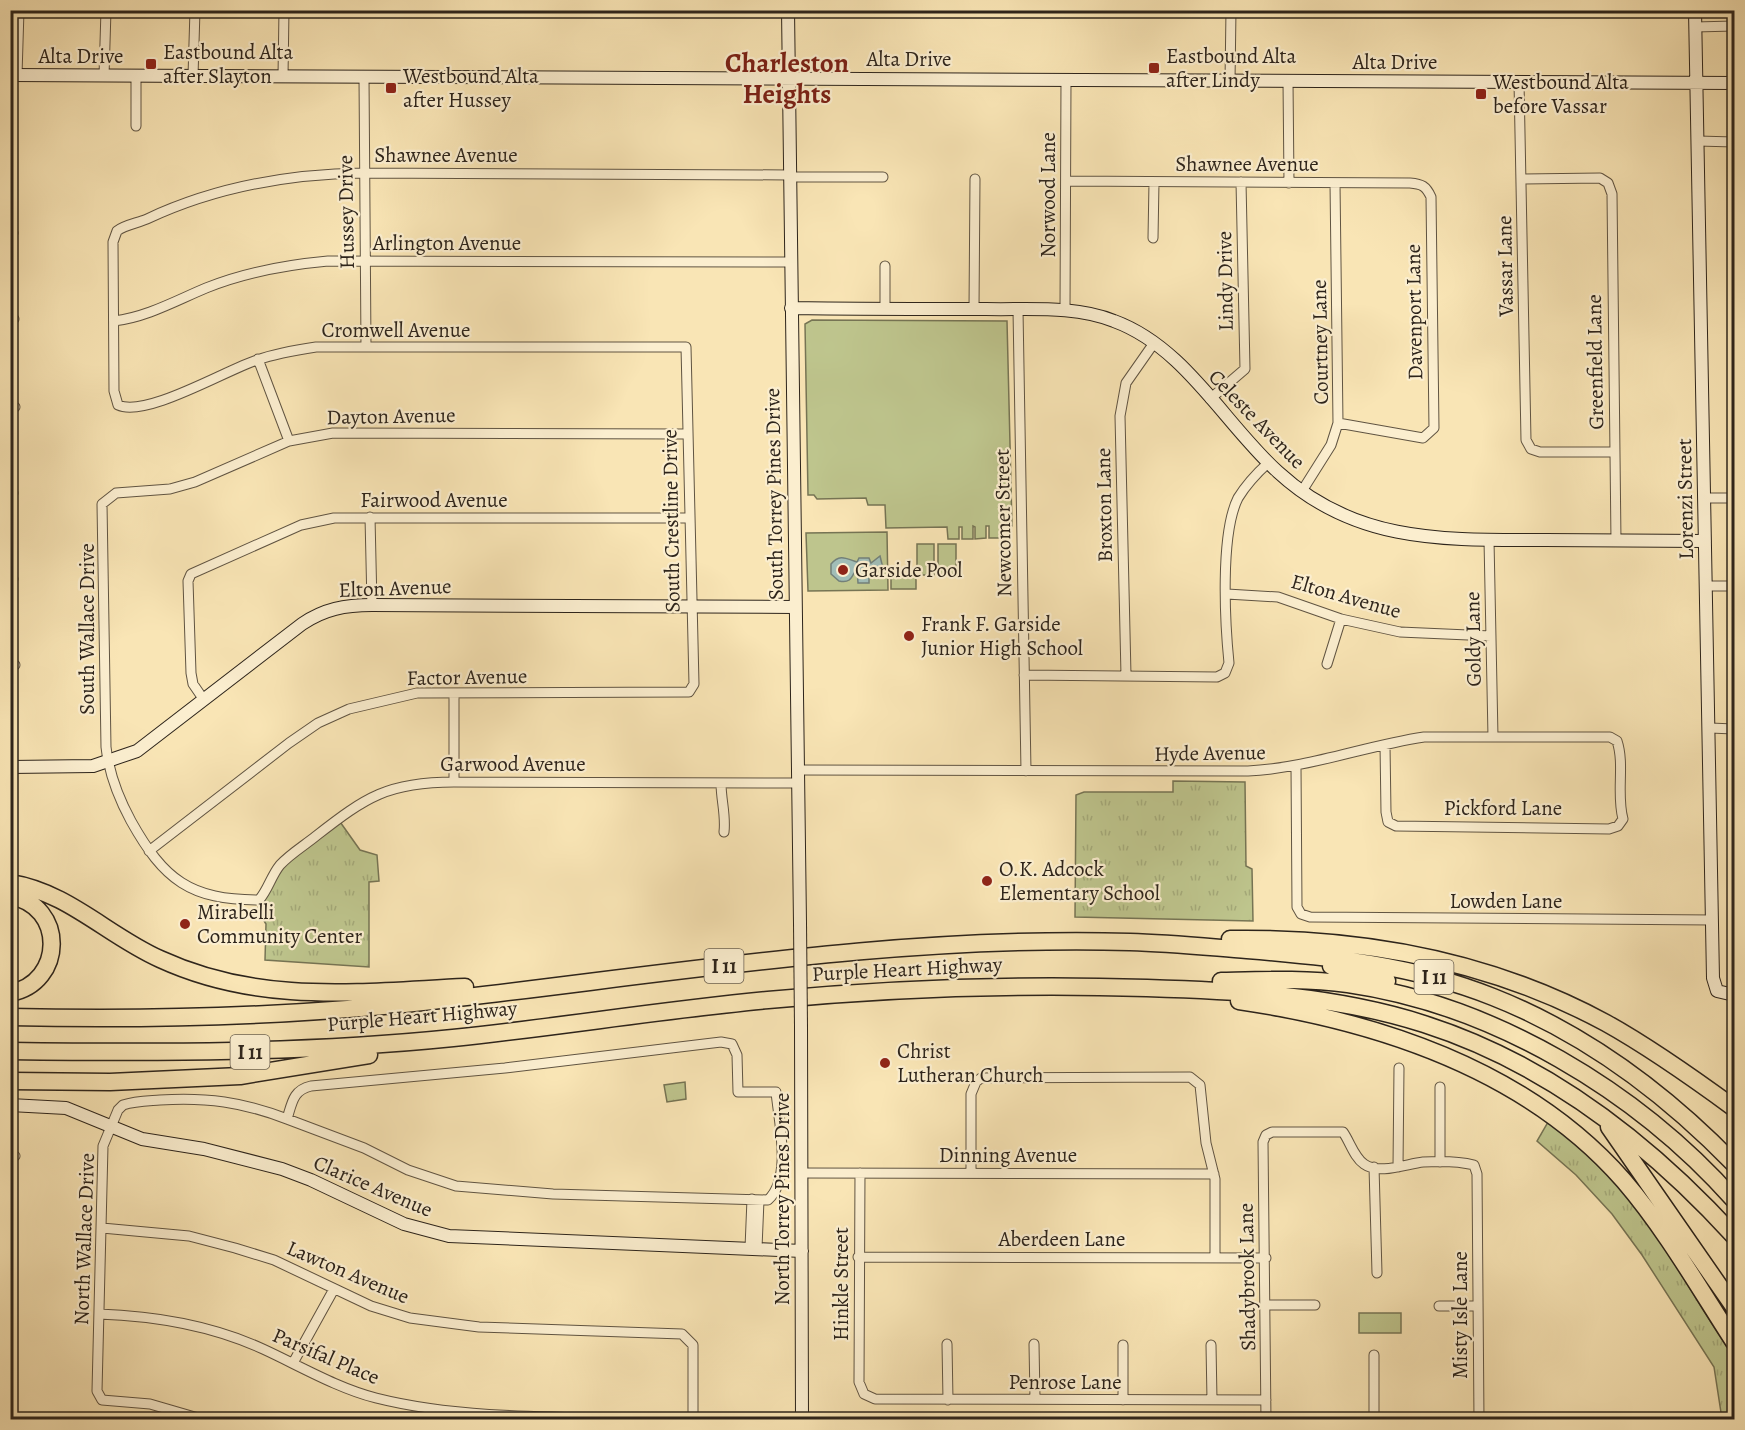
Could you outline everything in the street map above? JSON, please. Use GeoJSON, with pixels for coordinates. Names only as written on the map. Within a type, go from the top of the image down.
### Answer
{"type":"FeatureCollection","features":[{"type":"Feature","properties":{"kind":"highway"},"geometry":{"type":"LineString","coordinates":[[10,883],[56,897],[159,959],[197,974],[248,987],[291,993],[333,994],[595,982]]}},
{"type":"Feature","properties":{"kind":"highway"},"geometry":{"type":"LineString","coordinates":[[10,896],[28,902],[42,913],[50,926],[53,942],[52,956],[41,976],[26,988],[10,993]]}},
{"type":"Feature","properties":{"kind":"highway"},"geometry":{"type":"LineString","coordinates":[[1133,942],[1310,940],[1390,949],[1470,967],[1539,991],[1607,1024],[1662,1057],[1734,1108]]}},
{"type":"Feature","properties":{"kind":"highway","name":"Purple Heart Highway"},"geometry":{"type":"LineString","coordinates":[[10,1017],[192,1018],[310,1012],[427,1002],[886,950],[1015,943],[1133,942],[1330,956],[1392,966],[1466,987],[1516,1006],[1585,1043],[1634,1077],[1683,1116],[1734,1164]]}},
{"type":"Feature","properties":{"kind":"highway"},"geometry":{"type":"LineString","coordinates":[[1245,950],[1324,964],[1456,1004],[1541,1041],[1674,1130],[1734,1186]]}},
{"type":"Feature","properties":{"kind":"highway"},"geometry":{"type":"LineString","coordinates":[[1115,987],[1295,980],[1374,988],[1430,1003],[1499,1030],[1607,1085],[1667,1135],[1734,1200]]}},
{"type":"Feature","properties":{"kind":"highway","name":"Purple Heart Highway"},"geometry":{"type":"LineString","coordinates":[[10,1051],[261,1051],[343,1047],[488,1034],[764,1000],[988,987],[1164,988],[1305,997],[1398,1016],[1450,1033],[1498,1053],[1544,1078],[1600,1114],[1668,1169],[1734,1236]]}},
{"type":"Feature","properties":{"kind":"highway"},"geometry":{"type":"LineString","coordinates":[[1164,988],[1296,1012],[1382,1034],[1456,1061],[1529,1099],[1579,1136],[1627,1184],[1656,1222],[1734,1342]]}},
{"type":"Feature","properties":{"kind":"highway"},"geometry":{"type":"LineString","coordinates":[[10,1081],[123,1081],[250,1075],[488,1034]]}},
{"type":"Feature","properties":{"kind":"highway"},"geometry":{"type":"LineString","coordinates":[[1600,1114],[1734,1307]]}},
{"type":"Feature","properties":{"kind":"street"},"geometry":{"type":"LineString","coordinates":[[14,75],[19,10]]}},
{"type":"Feature","properties":{"kind":"street"},"geometry":{"type":"LineString","coordinates":[[104,76],[106,10]]}},
{"type":"Feature","properties":{"kind":"street"},"geometry":{"type":"LineString","coordinates":[[193,76],[195,10]]}},
{"type":"Feature","properties":{"kind":"street"},"geometry":{"type":"LineString","coordinates":[[283,76],[284,10]]}},
{"type":"Feature","properties":{"kind":"street","name":"South Torrey Pines Drive"},"geometry":{"type":"LineString","coordinates":[[788,10],[787,78],[801,978]]}},
{"type":"Feature","properties":{"kind":"street"},"geometry":{"type":"LineString","coordinates":[[1230,81],[1231,10]]}},
{"type":"Feature","properties":{"kind":"street","name":"Lorenzi Street"},"geometry":{"type":"LineString","coordinates":[[1695,10],[1714,987],[1721,993],[1734,994]]}},
{"type":"Feature","properties":{"kind":"street"},"geometry":{"type":"LineString","coordinates":[[1695,27],[1734,26]]}},
{"type":"Feature","properties":{"kind":"street","name":"Alta Drive"},"geometry":{"type":"LineString","coordinates":[[14,75],[1734,83]]}},
{"type":"Feature","properties":{"kind":"street"},"geometry":{"type":"LineString","coordinates":[[136,76],[136,126]]}},
{"type":"Feature","properties":{"kind":"street","name":"Hussey Drive"},"geometry":{"type":"LineString","coordinates":[[364,77],[366,347]]}},
{"type":"Feature","properties":{"kind":"street","name":"Norwood Lane"},"geometry":{"type":"LineString","coordinates":[[1065,310],[1066,80]]}},
{"type":"Feature","properties":{"kind":"street"},"geometry":{"type":"LineString","coordinates":[[1288,81],[1288,183]]}},
{"type":"Feature","properties":{"kind":"street","name":"Vassar Lane"},"geometry":{"type":"LineString","coordinates":[[1519,82],[1525,430],[1531,449],[1540,452],[1615,452]]}},
{"type":"Feature","properties":{"kind":"street"},"geometry":{"type":"LineString","coordinates":[[1698,141],[1734,142]]}},
{"type":"Feature","properties":{"kind":"street","name":"Shawnee Avenue"},"geometry":{"type":"LineString","coordinates":[[114,321],[114,235],[121,228],[168,209],[229,189],[301,176],[363,173],[883,177]]}},
{"type":"Feature","properties":{"kind":"street","name":"Greenfield Lane"},"geometry":{"type":"LineString","coordinates":[[1521,179],[1600,178],[1608,183],[1612,194],[1616,541]]}},
{"type":"Feature","properties":{"kind":"street"},"geometry":{"type":"LineString","coordinates":[[974,309],[975,179]]}},
{"type":"Feature","properties":{"kind":"street","name":"Shawnee Avenue"},"geometry":{"type":"LineString","coordinates":[[1066,181],[1421,184],[1427,188]]}},
{"type":"Feature","properties":{"kind":"street"},"geometry":{"type":"LineString","coordinates":[[1153,238],[1154,182]]}},
{"type":"Feature","properties":{"kind":"street","name":"Lindy Drive"},"geometry":{"type":"LineString","coordinates":[[1210,399],[1245,369],[1241,182]]}},
{"type":"Feature","properties":{"kind":"street","name":"Courtney Lane"},"geometry":{"type":"LineString","coordinates":[[1302,490],[1331,445],[1338,423],[1335,183]]}},
{"type":"Feature","properties":{"kind":"street","name":"Davenport Lane"},"geometry":{"type":"LineString","coordinates":[[1338,423],[1418,437],[1430,434],[1436,422],[1431,197],[1427,188]]}},
{"type":"Feature","properties":{"kind":"street","name":"Arlington Avenue"},"geometry":{"type":"LineString","coordinates":[[114,321],[143,315],[204,289],[260,270],[328,261],[790,262]]}},
{"type":"Feature","properties":{"kind":"street"},"geometry":{"type":"LineString","coordinates":[[885,266],[885,309]]}},
{"type":"Feature","properties":{"kind":"street","name":"Celeste Avenue"},"geometry":{"type":"LineString","coordinates":[[791,308],[1065,310],[1116,321],[1154,343],[1175,360],[1268,462],[1302,490],[1339,513],[1388,531],[1428,539],[1705,541]]}},
{"type":"Feature","properties":{"kind":"street","name":"Newcomer Street"},"geometry":{"type":"LineString","coordinates":[[1018,310],[1026,771]]}},
{"type":"Feature","properties":{"kind":"street","name":"Cromwell Avenue"},"geometry":{"type":"LineString","coordinates":[[114,321],[114,391],[118,405],[126,408],[159,402],[258,359],[316,347],[686,348]]}},
{"type":"Feature","properties":{"kind":"street","name":"Broxton Lane"},"geometry":{"type":"LineString","coordinates":[[1126,675],[1120,416],[1126,382],[1154,343]]}},
{"type":"Feature","properties":{"kind":"street","name":"South Crestline Drive"},"geometry":{"type":"LineString","coordinates":[[686,348],[694,684],[689,692]]}},
{"type":"Feature","properties":{"kind":"street"},"geometry":{"type":"LineString","coordinates":[[258,359],[289,441]]}},
{"type":"Feature","properties":{"kind":"street","name":"Dayton Avenue"},"geometry":{"type":"LineString","coordinates":[[108,497],[116,493],[145,492],[195,482],[289,441],[333,432],[687,434]]}},
{"type":"Feature","properties":{"kind":"street"},"geometry":{"type":"LineString","coordinates":[[1024,675],[1217,677],[1226,673],[1230,663],[1227,594],[1230,522],[1244,490],[1268,462]]}},
{"type":"Feature","properties":{"kind":"street","name":"South Wallace Drive"},"geometry":{"type":"LineString","coordinates":[[108,497],[102,504],[107,763],[120,800],[157,863],[177,880],[214,898],[259,900],[268,890]]}},
{"type":"Feature","properties":{"kind":"street"},"geometry":{"type":"LineString","coordinates":[[1705,498],[1734,498]]}},
{"type":"Feature","properties":{"kind":"street"},"geometry":{"type":"LineString","coordinates":[[370,517],[372,605]]}},
{"type":"Feature","properties":{"kind":"street","name":"Fairwood Avenue"},"geometry":{"type":"LineString","coordinates":[[204,700],[193,684],[191,673],[188,581],[191,574],[301,525],[334,518],[370,517],[689,518]]}},
{"type":"Feature","properties":{"kind":"street","name":"Goldy Lane"},"geometry":{"type":"LineString","coordinates":[[1489,540],[1493,737]]}},
{"type":"Feature","properties":{"kind":"street"},"geometry":{"type":"LineString","coordinates":[[1706,586],[1734,586]]}},
{"type":"Feature","properties":{"kind":"street","name":"Elton Avenue"},"geometry":{"type":"LineString","coordinates":[[1227,594],[1278,597],[1341,619],[1423,635],[1491,636]]}},
{"type":"Feature","properties":{"kind":"street","name":"Elton Avenue"},"geometry":{"type":"LineString","coordinates":[[10,767],[85,767],[107,763],[137,751],[313,617],[337,608],[372,605],[795,607]]}},
{"type":"Feature","properties":{"kind":"street"},"geometry":{"type":"LineString","coordinates":[[1327,664],[1341,619]]}},
{"type":"Feature","properties":{"kind":"street","name":"Factor Avenue"},"geometry":{"type":"LineString","coordinates":[[149,851],[318,723],[350,709],[382,699],[417,693],[689,692]]}},
{"type":"Feature","properties":{"kind":"street"},"geometry":{"type":"LineString","coordinates":[[454,693],[454,782]]}},
{"type":"Feature","properties":{"kind":"street"},"geometry":{"type":"LineString","coordinates":[[1710,728],[1734,729]]}},
{"type":"Feature","properties":{"kind":"street","name":"Hyde Avenue"},"geometry":{"type":"LineString","coordinates":[[798,770],[1248,771],[1296,767],[1385,745],[1439,736],[1610,737],[1617,741],[1620,750],[1620,807],[1623,819],[1618,825]]}},
{"type":"Feature","properties":{"kind":"street","name":"Pickford Lane"},"geometry":{"type":"LineString","coordinates":[[1385,745],[1388,822],[1396,826],[1609,830],[1618,825]]}},
{"type":"Feature","properties":{"kind":"street","name":"Lowden Lane"},"geometry":{"type":"LineString","coordinates":[[1296,767],[1297,907],[1301,914],[1310,917],[1712,920]]}},
{"type":"Feature","properties":{"kind":"street","name":"Garwood Avenue"},"geometry":{"type":"LineString","coordinates":[[268,890],[279,866],[350,810],[371,797],[409,784],[454,782],[798,783]]}},
{"type":"Feature","properties":{"kind":"street"},"geometry":{"type":"LineString","coordinates":[[721,783],[721,804],[726,816],[724,832]]}},
{"type":"Feature","properties":{"kind":"street","name":"North Torrey Pines Drive"},"geometry":{"type":"LineString","coordinates":[[801,978],[802,1419]]}},
{"type":"Feature","properties":{"kind":"street"},"geometry":{"type":"LineString","coordinates":[[287,1119],[294,1095],[303,1088],[311,1086],[505,1068],[721,1042],[732,1044],[737,1055],[738,1092],[776,1092],[782,1175],[777,1192],[768,1200],[755,1199],[754,1248]]}},
{"type":"Feature","properties":{"kind":"street"},"geometry":{"type":"LineString","coordinates":[[1398,1167],[1399,1068]]}},
{"type":"Feature","properties":{"kind":"street"},"geometry":{"type":"LineString","coordinates":[[971,1173],[971,1094],[976,1082],[988,1076],[1191,1077],[1200,1085],[1206,1143],[1214,1174],[1215,1258]]}},
{"type":"Feature","properties":{"kind":"street"},"geometry":{"type":"LineString","coordinates":[[1377,1273],[1374,1167],[1398,1167],[1423,1162],[1440,1162],[1440,1087]]}},
{"type":"Feature","properties":{"kind":"street","name":"North Wallace Drive"},"geometry":{"type":"LineString","coordinates":[[205,1419],[150,1404],[102,1400],[97,1391],[103,1146],[117,1110],[131,1102],[195,1098],[238,1104],[287,1119],[364,1148],[408,1170],[456,1186],[553,1194],[755,1199]]}},
{"type":"Feature","properties":{"kind":"street","name":"Clarice Avenue"},"geometry":{"type":"LineString","coordinates":[[10,1105],[66,1108],[142,1139],[213,1151],[282,1169],[311,1180],[404,1224],[449,1236],[802,1251]]}},
{"type":"Feature","properties":{"kind":"street","name":"Shadybrook Lane"},"geometry":{"type":"LineString","coordinates":[[1266,1419],[1263,1142],[1266,1135],[1272,1131],[1343,1132],[1365,1165],[1374,1167]]}},
{"type":"Feature","properties":{"kind":"street","name":"Misty Isle Lane"},"geometry":{"type":"LineString","coordinates":[[1440,1162],[1474,1165],[1478,1174],[1479,1419]]}},
{"type":"Feature","properties":{"kind":"street","name":"Dinning Avenue"},"geometry":{"type":"LineString","coordinates":[[802,1173],[1214,1174]]}},
{"type":"Feature","properties":{"kind":"street","name":"Hinkle Street"},"geometry":{"type":"LineString","coordinates":[[860,1173],[859,1382],[864,1394]]}},
{"type":"Feature","properties":{"kind":"street","name":"Lawton Avenue"},"geometry":{"type":"LineString","coordinates":[[102,1228],[189,1236],[274,1260],[371,1306],[441,1323],[682,1334],[693,1345],[693,1419]]}},
{"type":"Feature","properties":{"kind":"street","name":"Aberdeen Lane"},"geometry":{"type":"LineString","coordinates":[[858,1257],[1266,1258]]}},
{"type":"Feature","properties":{"kind":"street"},"geometry":{"type":"LineString","coordinates":[[293,1363],[334,1289]]}},
{"type":"Feature","properties":{"kind":"street"},"geometry":{"type":"LineString","coordinates":[[1266,1305],[1315,1305]]}},
{"type":"Feature","properties":{"kind":"street"},"geometry":{"type":"LineString","coordinates":[[1439,1306],[1478,1306]]}},
{"type":"Feature","properties":{"kind":"street","name":"Parsifal Place"},"geometry":{"type":"LineString","coordinates":[[99,1314],[136,1315],[186,1323],[221,1332],[374,1397],[417,1407],[464,1412],[685,1419]]}},
{"type":"Feature","properties":{"kind":"street"},"geometry":{"type":"LineString","coordinates":[[947,1344],[948,1400]]}},
{"type":"Feature","properties":{"kind":"street"},"geometry":{"type":"LineString","coordinates":[[1034,1344],[1035,1399]]}},
{"type":"Feature","properties":{"kind":"street"},"geometry":{"type":"LineString","coordinates":[[1123,1345],[1123,1400]]}},
{"type":"Feature","properties":{"kind":"street"},"geometry":{"type":"LineString","coordinates":[[1211,1345],[1212,1400]]}},
{"type":"Feature","properties":{"kind":"street"},"geometry":{"type":"LineString","coordinates":[[1374,1355],[1374,1419]]}},
{"type":"Feature","properties":{"kind":"street","name":"Penrose Lane"},"geometry":{"type":"LineString","coordinates":[[864,1394],[875,1399],[1266,1400]]}},
{"type":"Feature","properties":{"kind":"green space"},"geometry":{"type":"Polygon","coordinates":[[[812,320],[1007,321],[1012,526],[1001,526],[1000,538],[989,538],[989,526],[986,526],[986,538],[975,539],[975,527],[973,526],[973,539],[962,539],[962,527],[959,527],[959,539],[948,539],[947,527],[886,528],[885,505],[868,505],[866,498],[817,499],[814,495],[808,495],[805,324],[812,320]]]}},
{"type":"Feature","properties":{"kind":"green space"},"geometry":{"type":"Polygon","coordinates":[[[887,532],[888,590],[808,591],[806,533],[887,532]]]}},
{"type":"Feature","properties":{"kind":"green space"},"geometry":{"type":"Polygon","coordinates":[[[917,544],[934,544],[934,575],[917,575],[917,544]]]}},
{"type":"Feature","properties":{"kind":"green space"},"geometry":{"type":"Polygon","coordinates":[[[938,544],[956,544],[956,574],[938,574],[938,544]]]}},
{"type":"Feature","properties":{"kind":"green space"},"geometry":{"type":"Polygon","coordinates":[[[916,576],[916,589],[891,589],[891,577],[916,576]]]}},
{"type":"Feature","properties":{"kind":"green space"},"geometry":{"type":"Polygon","coordinates":[[[1173,781],[1245,782],[1246,866],[1252,869],[1253,921],[1075,917],[1076,795],[1084,792],[1173,792],[1173,781]]]}},
{"type":"Feature","properties":{"kind":"green space"},"geometry":{"type":"Polygon","coordinates":[[[338,819],[360,850],[377,855],[379,881],[369,882],[369,967],[265,960],[266,924],[258,911],[259,900],[279,866],[338,819]]]}},
{"type":"Feature","properties":{"kind":"green space"},"geometry":{"type":"Polygon","coordinates":[[[685,1082],[686,1099],[667,1102],[664,1085],[685,1082]]]}},
{"type":"Feature","properties":{"kind":"green space"},"geometry":{"type":"Polygon","coordinates":[[[1548,1122],[1594,1162],[1636,1207],[1734,1356],[1734,1376],[1729,1381],[1734,1386],[1734,1419],[1722,1419],[1714,1367],[1642,1255],[1612,1214],[1576,1175],[1537,1141],[1548,1122]]]}},
{"type":"Feature","properties":{"kind":"green space"},"geometry":{"type":"Polygon","coordinates":[[[1359,1313],[1401,1313],[1401,1333],[1359,1333],[1359,1313]]]}},
{"type":"Feature","properties":{"kind":"water","name":"Garside Pool"},"geometry":{"type":"Polygon","coordinates":[[[880,556],[883,568],[869,568],[869,583],[858,583],[857,568],[851,578],[843,582],[831,574],[831,564],[837,559],[844,558],[857,562],[859,558],[869,558],[871,563],[880,556]]]}},
{"type":"Feature","properties":{"kind":"place","name":"Eastbound Alta after Slayton"},"geometry":{"type":"Point","coordinates":[151,64]}},
{"type":"Feature","properties":{"kind":"place","name":"Eastbound Alta after Lindy"},"geometry":{"type":"Point","coordinates":[1154,68]}},
{"type":"Feature","properties":{"kind":"place","name":"Westbound Alta after Hussey"},"geometry":{"type":"Point","coordinates":[391,88]}},
{"type":"Feature","properties":{"kind":"place","name":"Westbound Alta before Vassar"},"geometry":{"type":"Point","coordinates":[1481,94]}},
{"type":"Feature","properties":{"kind":"place","name":"Garside Pool"},"geometry":{"type":"Point","coordinates":[843,570]}},
{"type":"Feature","properties":{"kind":"place","name":"Frank F. Garside Junior High School"},"geometry":{"type":"Point","coordinates":[909,636]}},
{"type":"Feature","properties":{"kind":"place","name":"O.K. Adcock Elementary School"},"geometry":{"type":"Point","coordinates":[987,881]}},
{"type":"Feature","properties":{"kind":"place","name":"Mirabelli Community Center"},"geometry":{"type":"Point","coordinates":[185,924]}},
{"type":"Feature","properties":{"kind":"place","name":"Christ Lutheran Church"},"geometry":{"type":"Point","coordinates":[885,1063]}},
{"type":"Feature","properties":{"kind":"district","name":"Charleston Heights"},"geometry":{"type":"Point","coordinates":[787,78]}}]}
